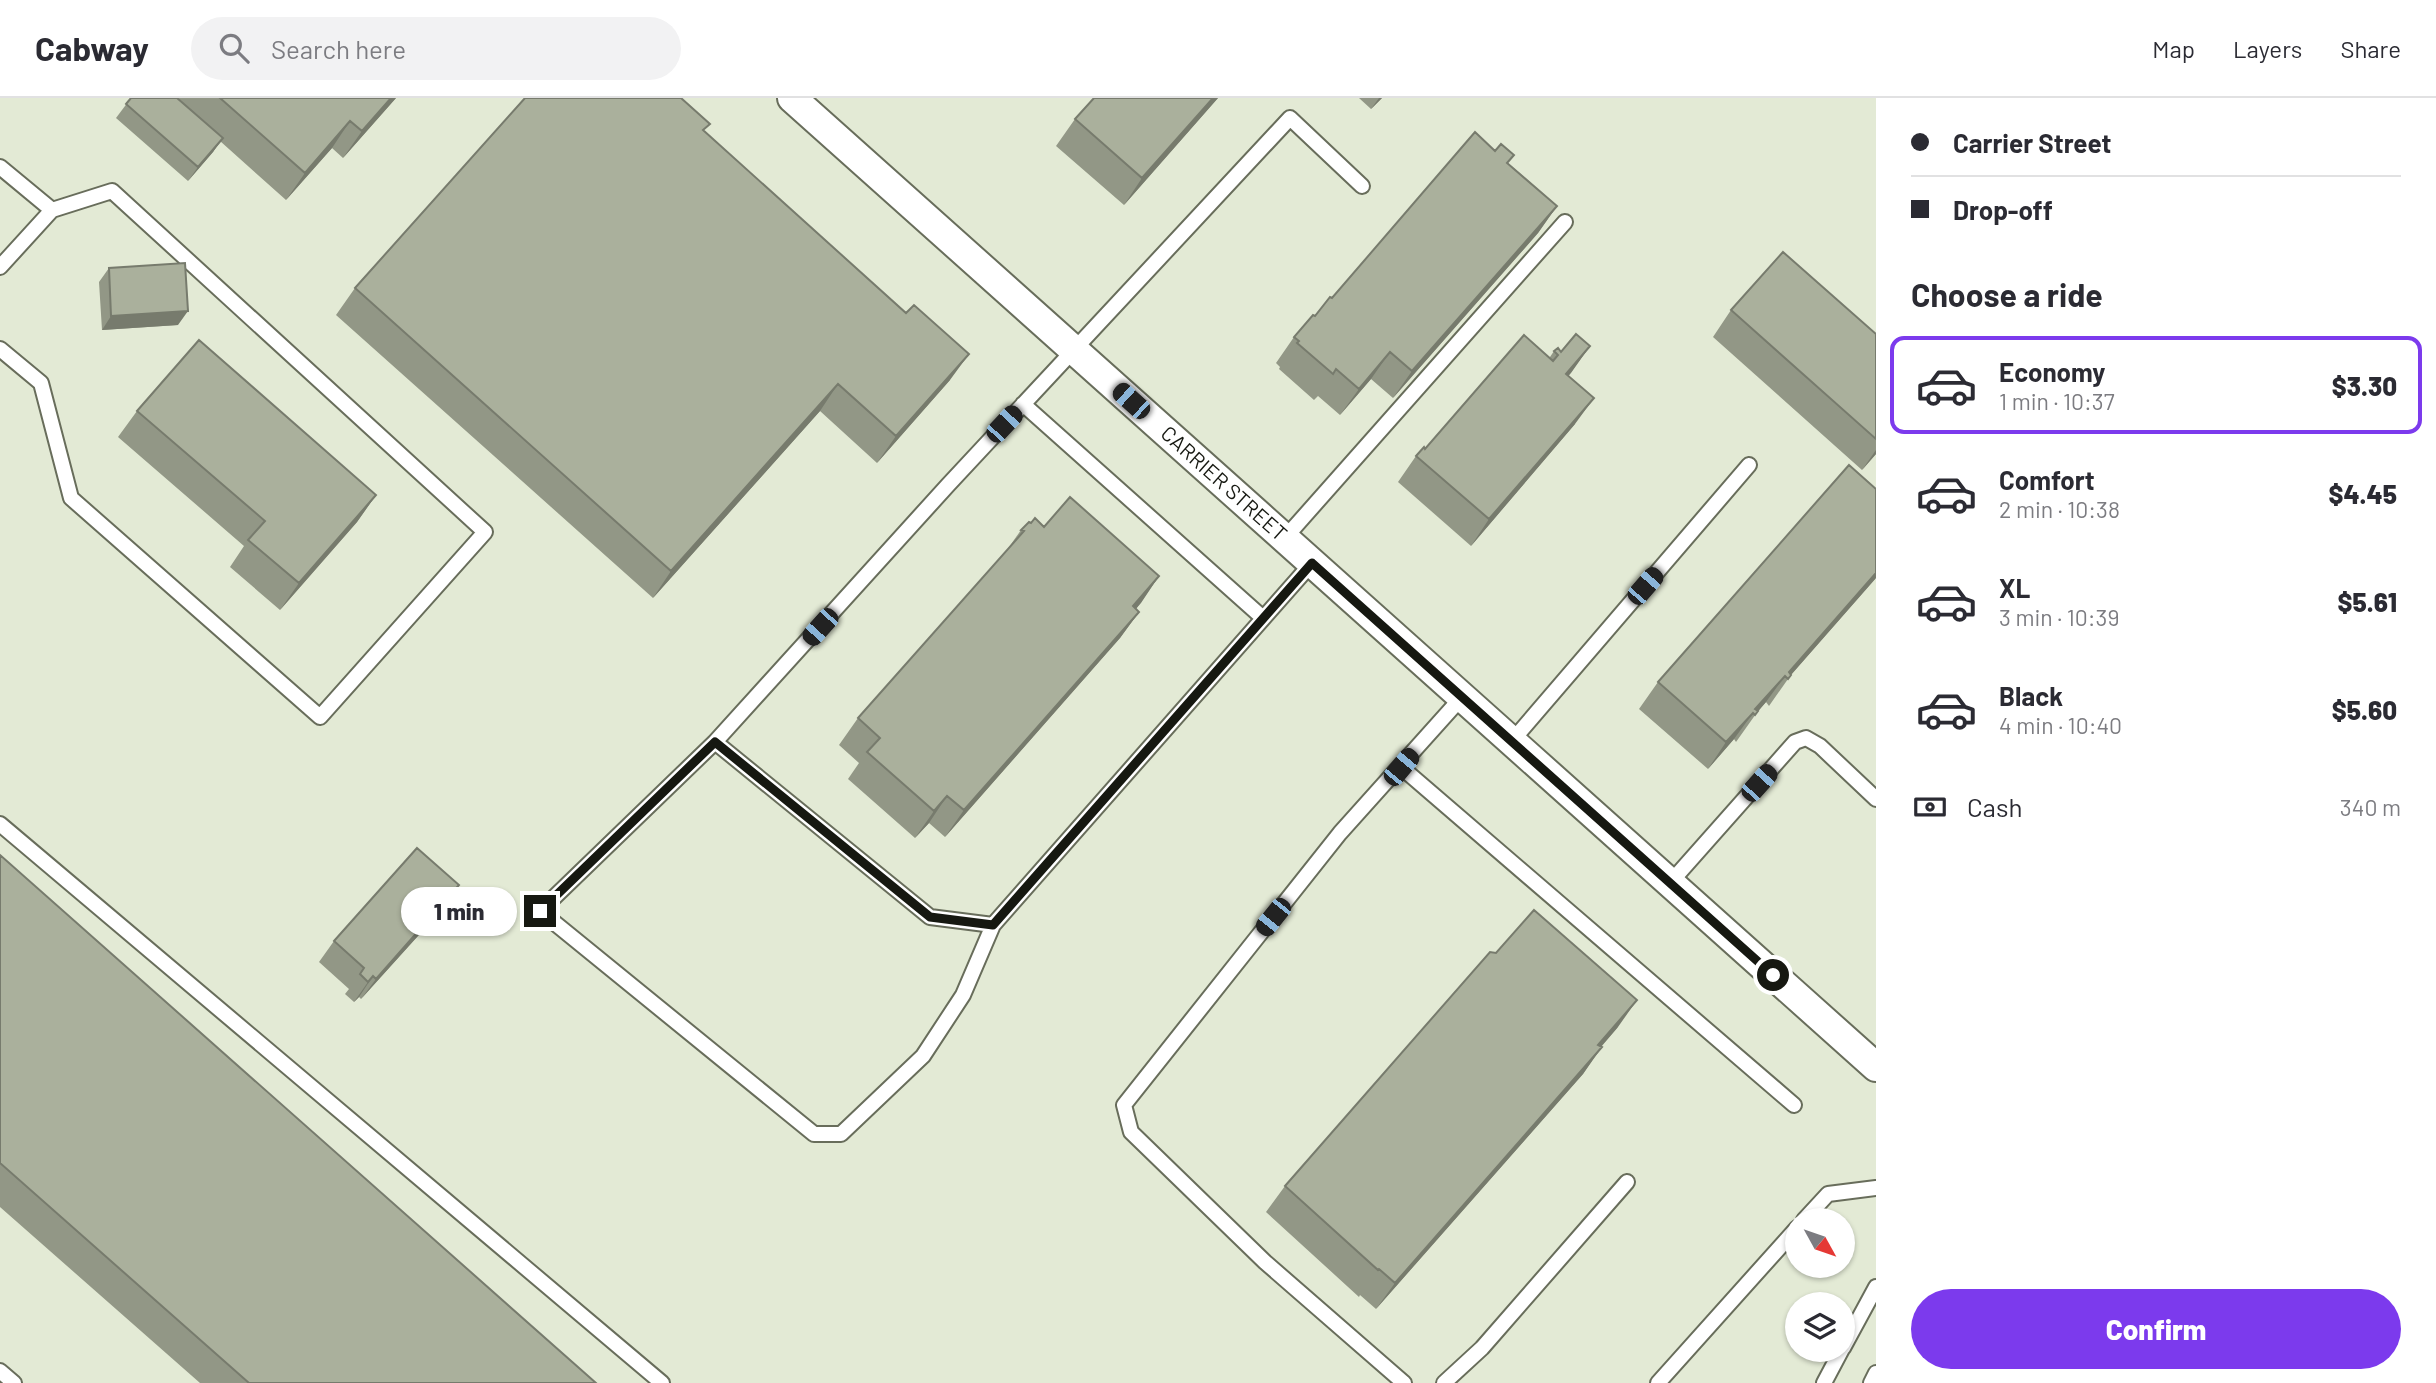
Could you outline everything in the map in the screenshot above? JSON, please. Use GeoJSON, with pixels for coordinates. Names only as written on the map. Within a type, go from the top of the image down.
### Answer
{"type":"FeatureCollection","features":[{"type":"Feature","properties":{"kind":"street","name":"CARRIER STREET"},"geometry":{"type":"LineString","coordinates":[[792,98],[1876,1067]]}},
{"type":"Feature","properties":{"kind":"lane"},"geometry":{"type":"LineString","coordinates":[[1312,563],[993,925],[963,995],[923,1056],[841,1134],[814,1134],[540,911],[715,742],[1023,404],[1290,118],[1362,186]]}},
{"type":"Feature","properties":{"kind":"lane"},"geometry":{"type":"LineString","coordinates":[[0,167],[52,210]]}},
{"type":"Feature","properties":{"kind":"lane"},"geometry":{"type":"LineString","coordinates":[[0,267],[52,210],[112,191],[485,533],[320,717],[71,498],[41,383],[0,349]]}},
{"type":"Feature","properties":{"kind":"lane"},"geometry":{"type":"LineString","coordinates":[[1284,539],[1565,222]]}},
{"type":"Feature","properties":{"kind":"lane"},"geometry":{"type":"LineString","coordinates":[[1023,404],[1263,618]]}},
{"type":"Feature","properties":{"kind":"lane"},"geometry":{"type":"LineString","coordinates":[[1512,741],[1749,465]]}},
{"type":"Feature","properties":{"kind":"lane"},"geometry":{"type":"LineString","coordinates":[[1404,1383],[1265,1262],[1139,1140],[1131,1132],[1124,1105],[1340,833],[1462,697]]}},
{"type":"Feature","properties":{"kind":"lane"},"geometry":{"type":"LineString","coordinates":[[1670,883],[1794,743],[1806,738],[1820,746],[1876,799]]}},
{"type":"Feature","properties":{"kind":"lane"},"geometry":{"type":"LineString","coordinates":[[715,742],[930,917],[993,925]]}},
{"type":"Feature","properties":{"kind":"lane"},"geometry":{"type":"LineString","coordinates":[[1401,767],[1794,1105]]}},
{"type":"Feature","properties":{"kind":"lane"},"geometry":{"type":"LineString","coordinates":[[0,824],[662,1383]]}},
{"type":"Feature","properties":{"kind":"lane"},"geometry":{"type":"LineString","coordinates":[[1444,1383],[1482,1348],[1627,1181]]}},
{"type":"Feature","properties":{"kind":"lane"},"geometry":{"type":"LineString","coordinates":[[1815,1208],[1828,1194],[1876,1188]]}},
{"type":"Feature","properties":{"kind":"lane"},"geometry":{"type":"LineString","coordinates":[[1658,1383],[1785,1241]]}},
{"type":"Feature","properties":{"kind":"lane"},"geometry":{"type":"LineString","coordinates":[[1855,1325],[1876,1287]]}},
{"type":"Feature","properties":{"kind":"lane"},"geometry":{"type":"LineString","coordinates":[[1824,1383],[1835,1362]]}},
{"type":"Feature","properties":{"kind":"lane"},"geometry":{"type":"LineString","coordinates":[[0,1371],[14,1383]]}},
{"type":"Feature","properties":{"kind":"lane"},"geometry":{"type":"LineString","coordinates":[[1871,1383],[1876,1373]]}},
{"type":"Feature","properties":{"kind":"building"},"geometry":{"type":"Polygon","coordinates":[[[131,98],[177,98],[223,138],[198,167],[126,104],[131,98]]]}},
{"type":"Feature","properties":{"kind":"building"},"geometry":{"type":"Polygon","coordinates":[[[220,98],[391,98],[362,131],[350,121],[305,173],[220,98]]]}},
{"type":"Feature","properties":{"kind":"building"},"geometry":{"type":"Polygon","coordinates":[[[525,98],[681,98],[710,124],[703,130],[906,313],[914,305],[969,354],[896,436],[838,384],[671,571],[355,288],[525,98]]]}},
{"type":"Feature","properties":{"kind":"building"},"geometry":{"type":"Polygon","coordinates":[[[1094,98],[1213,98],[1142,178],[1075,119],[1094,98]]]}},
{"type":"Feature","properties":{"kind":"building"},"geometry":{"type":"Polygon","coordinates":[[[1475,132],[1495,151],[1501,144],[1514,155],[1507,163],[1557,206],[1412,371],[1390,352],[1359,389],[1336,369],[1333,374],[1297,343],[1299,341],[1294,337],[1330,297],[1332,298],[1475,132]]]}},
{"type":"Feature","properties":{"kind":"building"},"geometry":{"type":"Polygon","coordinates":[[[1783,252],[1876,334],[1876,439],[1731,310],[1783,252]]]}},
{"type":"Feature","properties":{"kind":"building"},"geometry":{"type":"Polygon","coordinates":[[[185,263],[188,311],[111,316],[109,268],[185,263]]]}},
{"type":"Feature","properties":{"kind":"building"},"geometry":{"type":"Polygon","coordinates":[[[1576,334],[1590,346],[1566,374],[1594,398],[1489,519],[1416,456],[1524,335],[1553,361],[1558,355],[1554,351],[1558,348],[1561,352],[1576,334]]]}},
{"type":"Feature","properties":{"kind":"building"},"geometry":{"type":"Polygon","coordinates":[[[199,340],[376,495],[299,583],[248,540],[265,521],[137,411],[199,340]]]}},
{"type":"Feature","properties":{"kind":"building"},"geometry":{"type":"Polygon","coordinates":[[[1849,465],[1876,489],[1876,573],[1789,672],[1791,675],[1788,679],[1785,676],[1755,709],[1758,711],[1755,715],[1753,713],[1726,742],[1658,682],[1849,465]]]}},
{"type":"Feature","properties":{"kind":"building"},"geometry":{"type":"Polygon","coordinates":[[[1070,497],[1159,576],[1133,606],[1139,612],[964,810],[947,796],[934,811],[867,752],[880,738],[858,718],[1024,531],[1021,530],[1035,518],[1044,527],[1070,497]]]}},
{"type":"Feature","properties":{"kind":"building"},"geometry":{"type":"Polygon","coordinates":[[[417,848],[459,885],[376,979],[373,976],[368,982],[360,974],[364,968],[334,941],[417,848]]]}},
{"type":"Feature","properties":{"kind":"building"},"geometry":{"type":"Polygon","coordinates":[[[0,855],[596,1383],[249,1383],[0,1163],[0,855]]]}},
{"type":"Feature","properties":{"kind":"building"},"geometry":{"type":"Polygon","coordinates":[[[1534,910],[1637,1000],[1598,1045],[1602,1047],[1395,1283],[1285,1186],[1490,952],[1496,953],[1534,910]]]}},
{"type":"Feature","properties":{"kind":"route"},"geometry":{"type":"LineString","coordinates":[[540,911],[715,742],[930,917],[993,925],[1312,563],[1773,975]]}}]}
